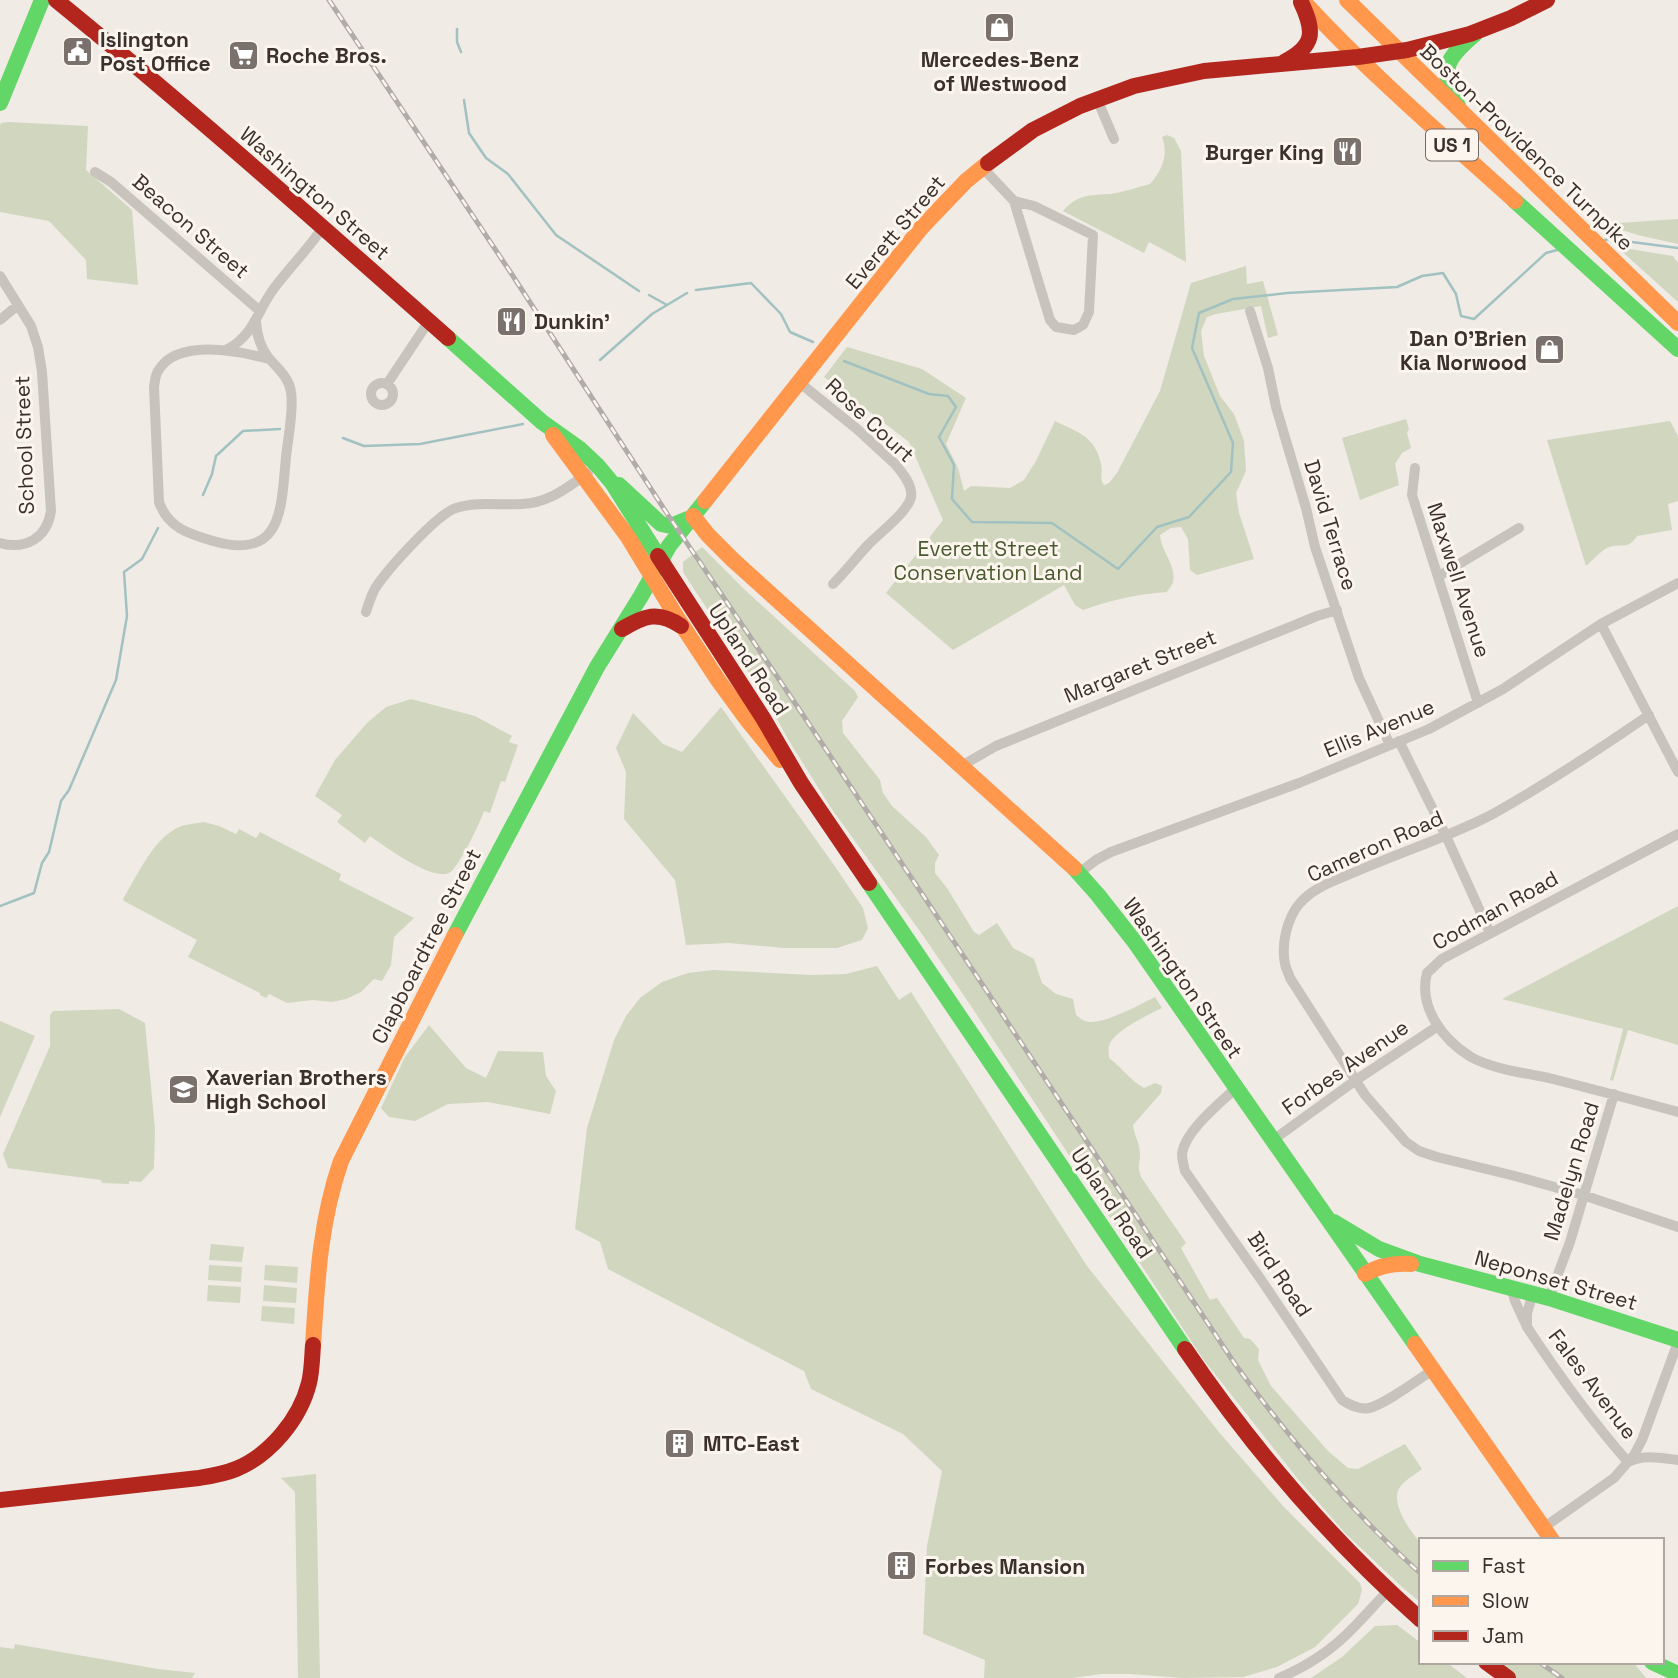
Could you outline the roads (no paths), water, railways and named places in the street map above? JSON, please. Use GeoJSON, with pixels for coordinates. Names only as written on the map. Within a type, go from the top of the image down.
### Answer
{"type":"FeatureCollection","features":[{"type":"Feature","properties":{"kind":"main road"},"geometry":{"type":"LineString","coordinates":[[0,103],[42,0]]}},
{"type":"Feature","properties":{"kind":"main road","name":"Washington Street"},"geometry":{"type":"LineString","coordinates":[[56,0],[162,87],[542,422],[564,436],[591,470],[651,576]]}},
{"type":"Feature","properties":{"kind":"main road"},"geometry":{"type":"LineString","coordinates":[[1276,65],[1301,53],[1311,39],[1311,24],[1301,0]]}},
{"type":"Feature","properties":{"kind":"main road","name":"Boston-Providence Turnpike"},"geometry":{"type":"LineString","coordinates":[[1301,0],[1358,57],[1678,349]]}},
{"type":"Feature","properties":{"kind":"main road","name":"Boston-Providence Turnpike"},"geometry":{"type":"LineString","coordinates":[[1346,0],[1678,323]]}},
{"type":"Feature","properties":{"kind":"main road","name":"Everett Street"},"geometry":{"type":"LineString","coordinates":[[651,576],[669,546],[921,228],[982,167],[1033,130],[1097,99],[1171,76],[1227,68],[1358,57],[1438,43],[1511,18],[1547,0]]}},
{"type":"Feature","properties":{"kind":"main road"},"geometry":{"type":"LineString","coordinates":[[1463,114],[1448,86],[1446,71],[1456,51],[1480,30]]}},
{"type":"Feature","properties":{"kind":"main road"},"geometry":{"type":"LineString","coordinates":[[591,470],[660,524],[671,526],[693,516]]}},
{"type":"Feature","properties":{"kind":"main road","name":"Washington Street"},"geometry":{"type":"LineString","coordinates":[[591,470],[612,484],[660,560]]}},
{"type":"Feature","properties":{"kind":"main road","name":"Washington Street"},"geometry":{"type":"LineString","coordinates":[[693,516],[733,560],[1079,873],[1122,924],[1547,1534]]}},
{"type":"Feature","properties":{"kind":"main road","name":"Upland Road"},"geometry":{"type":"LineString","coordinates":[[660,560],[763,718],[801,783],[1206,1380],[1288,1487],[1325,1528],[1419,1618]]}},
{"type":"Feature","properties":{"kind":"main road","name":"Upland Road"},"geometry":{"type":"LineString","coordinates":[[651,576],[743,716],[801,783]]}},
{"type":"Feature","properties":{"kind":"main road","name":"Clapboardtree Street"},"geometry":{"type":"LineString","coordinates":[[0,1500],[122,1488],[225,1473],[247,1464],[284,1433],[305,1395],[311,1375],[318,1270],[327,1205],[334,1177],[421,1000],[509,832],[597,667],[651,576]]}},
{"type":"Feature","properties":{"kind":"main road"},"geometry":{"type":"LineString","coordinates":[[620,630],[654,615],[667,617],[684,628]]}},
{"type":"Feature","properties":{"kind":"main road","name":"Neponset Street"},"geometry":{"type":"LineString","coordinates":[[1327,1218],[1379,1249],[1420,1264],[1549,1298],[1678,1341]]}},
{"type":"Feature","properties":{"kind":"main road"},"geometry":{"type":"LineString","coordinates":[[1362,1270],[1373,1252],[1379,1249]]}},
{"type":"Feature","properties":{"kind":"main road","name":"Neponset Street"},"geometry":{"type":"LineString","coordinates":[[1362,1270],[1397,1263],[1420,1264]]}},
{"type":"Feature","properties":{"kind":"main road"},"geometry":{"type":"LineString","coordinates":[[1489,1664],[1508,1678]]}},
{"type":"Feature","properties":{"kind":"main road"},"geometry":{"type":"LineString","coordinates":[[1656,1664],[1678,1674]]}},
{"type":"Feature","properties":{"kind":"street"},"geometry":{"type":"LineString","coordinates":[[1097,99],[1114,139]]}},
{"type":"Feature","properties":{"kind":"street"},"geometry":{"type":"LineString","coordinates":[[982,167],[1014,201],[1050,320],[1056,327],[1074,330],[1083,325],[1089,312],[1093,235],[1034,206],[1014,201]]}},
{"type":"Feature","properties":{"kind":"street","name":"Beacon Street"},"geometry":{"type":"LineString","coordinates":[[95,172],[111,182],[258,317]]}},
{"type":"Feature","properties":{"kind":"street"},"geometry":{"type":"LineString","coordinates":[[226,350],[243,339],[275,287],[323,227]]}},
{"type":"Feature","properties":{"kind":"street","name":"School Street"},"geometry":{"type":"LineString","coordinates":[[0,276],[36,336],[51,511],[46,528],[40,536],[16,545],[0,543]]}},
{"type":"Feature","properties":{"kind":"street"},"geometry":{"type":"LineString","coordinates":[[0,320],[18,304]]}},
{"type":"Feature","properties":{"kind":"street","name":"David Terrace"},"geometry":{"type":"LineString","coordinates":[[1250,311],[1268,368],[1276,407],[1315,547],[1359,678],[1446,836],[1490,933]]}},
{"type":"Feature","properties":{"kind":"street"},"geometry":{"type":"LineString","coordinates":[[258,317],[259,341],[269,359],[284,375],[292,392],[280,509],[273,529],[259,542],[250,545],[232,546],[187,532],[170,522],[162,510],[158,494],[155,376],[172,357],[193,351],[226,350],[269,359]]}},
{"type":"Feature","properties":{"kind":"street"},"geometry":{"type":"LineString","coordinates":[[387,384],[429,321]]}},
{"type":"Feature","properties":{"kind":"street","name":"Rose Court"},"geometry":{"type":"LineString","coordinates":[[800,383],[894,463],[911,488],[910,500],[902,512],[834,584]]}},
{"type":"Feature","properties":{"kind":"street","name":"Maxwell Avenue"},"geometry":{"type":"LineString","coordinates":[[1415,468],[1412,495],[1478,703]]}},
{"type":"Feature","properties":{"kind":"street"},"geometry":{"type":"LineString","coordinates":[[366,612],[375,589],[383,579],[432,523],[447,512],[473,505],[532,503],[550,497],[591,470]]}},
{"type":"Feature","properties":{"kind":"street"},"geometry":{"type":"LineString","coordinates":[[1439,576],[1519,528]]}},
{"type":"Feature","properties":{"kind":"street","name":"Ellis Avenue"},"geometry":{"type":"LineString","coordinates":[[1079,873],[1111,852],[1300,783],[1429,729],[1478,703],[1601,624],[1678,583]]}},
{"type":"Feature","properties":{"kind":"street","name":"Margaret Street"},"geometry":{"type":"LineString","coordinates":[[961,766],[996,746],[1058,720],[1337,610]]}},
{"type":"Feature","properties":{"kind":"street"},"geometry":{"type":"LineString","coordinates":[[1601,624],[1678,772]]}},
{"type":"Feature","properties":{"kind":"street","name":"Cameron Road"},"geometry":{"type":"LineString","coordinates":[[1583,1195],[1437,1157],[1419,1151],[1406,1142],[1365,1095],[1330,1041],[1288,971],[1284,948],[1293,915],[1309,895],[1325,885],[1489,816],[1557,776],[1649,715]]}},
{"type":"Feature","properties":{"kind":"street","name":"Codman Road"},"geometry":{"type":"LineString","coordinates":[[1678,834],[1442,959],[1427,973],[1424,993],[1438,1026],[1448,1038],[1472,1057],[1493,1065],[1678,1112]]}},
{"type":"Feature","properties":{"kind":"street","name":"Forbes Avenue"},"geometry":{"type":"LineString","coordinates":[[1273,1140],[1356,1080],[1438,1026]]}},
{"type":"Feature","properties":{"kind":"street","name":"Bird Road"},"geometry":{"type":"LineString","coordinates":[[1236,1088],[1199,1125],[1187,1142],[1182,1151],[1185,1171],[1342,1400],[1358,1407],[1370,1408],[1433,1370]]}},
{"type":"Feature","properties":{"kind":"street","name":"Madelyn Road"},"geometry":{"type":"LineString","coordinates":[[1549,1298],[1570,1241],[1614,1094]]}},
{"type":"Feature","properties":{"kind":"street"},"geometry":{"type":"LineString","coordinates":[[1583,1195],[1678,1227]]}},
{"type":"Feature","properties":{"kind":"street","name":"Fales Avenue"},"geometry":{"type":"LineString","coordinates":[[1511,1287],[1527,1327],[1555,1369],[1628,1462]]}},
{"type":"Feature","properties":{"kind":"street","name":"Fales Avenue"},"geometry":{"type":"LineString","coordinates":[[1527,1327],[1532,1293]]}},
{"type":"Feature","properties":{"kind":"street"},"geometry":{"type":"LineString","coordinates":[[1547,1534],[1614,1478],[1628,1462],[1642,1440],[1678,1341]]}},
{"type":"Feature","properties":{"kind":"street"},"geometry":{"type":"LineString","coordinates":[[1628,1462],[1649,1457],[1678,1460]]}},
{"type":"Feature","properties":{"kind":"street"},"geometry":{"type":"LineString","coordinates":[[1279,1678],[1326,1652],[1388,1591]]}},
{"type":"Feature","properties":{"kind":"waterway"},"geometry":{"type":"LineString","coordinates":[[457,29],[457,42],[461,52]]}},
{"type":"Feature","properties":{"kind":"waterway"},"geometry":{"type":"LineString","coordinates":[[464,100],[469,133],[486,158],[508,174],[556,235],[639,291]]}},
{"type":"Feature","properties":{"kind":"waterway"},"geometry":{"type":"LineString","coordinates":[[1605,240],[1678,248]]}},
{"type":"Feature","properties":{"kind":"waterway"},"geometry":{"type":"LineString","coordinates":[[844,361],[929,394],[948,396],[956,407],[939,437],[954,465],[952,499],[972,522],[1052,523],[1118,569],[1157,527],[1189,517],[1231,472],[1233,443],[1192,348],[1199,313],[1233,299],[1397,287],[1422,276],[1443,273],[1456,294],[1461,316],[1474,319],[1546,253],[1557,250]]}},
{"type":"Feature","properties":{"kind":"waterway"},"geometry":{"type":"LineString","coordinates":[[696,290],[751,283],[781,314],[790,332],[813,342]]}},
{"type":"Feature","properties":{"kind":"waterway"},"geometry":{"type":"LineString","coordinates":[[600,360],[652,314],[687,293]]}},
{"type":"Feature","properties":{"kind":"waterway"},"geometry":{"type":"LineString","coordinates":[[649,295],[667,305]]}},
{"type":"Feature","properties":{"kind":"waterway"},"geometry":{"type":"LineString","coordinates":[[343,438],[364,446],[420,444],[523,424]]}},
{"type":"Feature","properties":{"kind":"waterway"},"geometry":{"type":"LineString","coordinates":[[203,495],[216,456],[243,431],[280,429]]}},
{"type":"Feature","properties":{"kind":"waterway"},"geometry":{"type":"LineString","coordinates":[[0,906],[34,893],[42,863],[49,852],[61,801],[69,790],[116,680],[127,616],[124,572],[142,559],[158,528]]}},
{"type":"Feature","properties":{"kind":"railway"},"geometry":{"type":"LineString","coordinates":[[329,0],[668,515],[1235,1364],[1322,1474],[1419,1572]]}},
{"type":"Feature","properties":{"kind":"railway"},"geometry":{"type":"LineString","coordinates":[[1542,1664],[1562,1678]]}},
{"type":"Feature","properties":{"kind":"place","name":"Mercedes-Benz of Westwood"},"geometry":{"type":"Point","coordinates":[1000,27]}},
{"type":"Feature","properties":{"kind":"place","name":"Islington Post Office"},"geometry":{"type":"Point","coordinates":[77,51]}},
{"type":"Feature","properties":{"kind":"place","name":"Roche Bros."},"geometry":{"type":"Point","coordinates":[243,55]}},
{"type":"Feature","properties":{"kind":"place","name":"Burger King"},"geometry":{"type":"Point","coordinates":[1347,152]}},
{"type":"Feature","properties":{"kind":"place","name":"Dunkin'"},"geometry":{"type":"Point","coordinates":[511,321]}},
{"type":"Feature","properties":{"kind":"place","name":"Dan O'Brien Kia Norwood"},"geometry":{"type":"Point","coordinates":[1550,350]}},
{"type":"Feature","properties":{"kind":"place","name":"Xaverian Brothers High School"},"geometry":{"type":"Point","coordinates":[183,1089]}},
{"type":"Feature","properties":{"kind":"place","name":"MTC-East"},"geometry":{"type":"Point","coordinates":[680,1443]}},
{"type":"Feature","properties":{"kind":"place","name":"Forbes Mansion"},"geometry":{"type":"Point","coordinates":[902,1566]}},
{"type":"Feature","properties":{"kind":"park label","name":"Everett Street Conservation Land"},"geometry":{"type":"Point","coordinates":[988,560]}}]}
